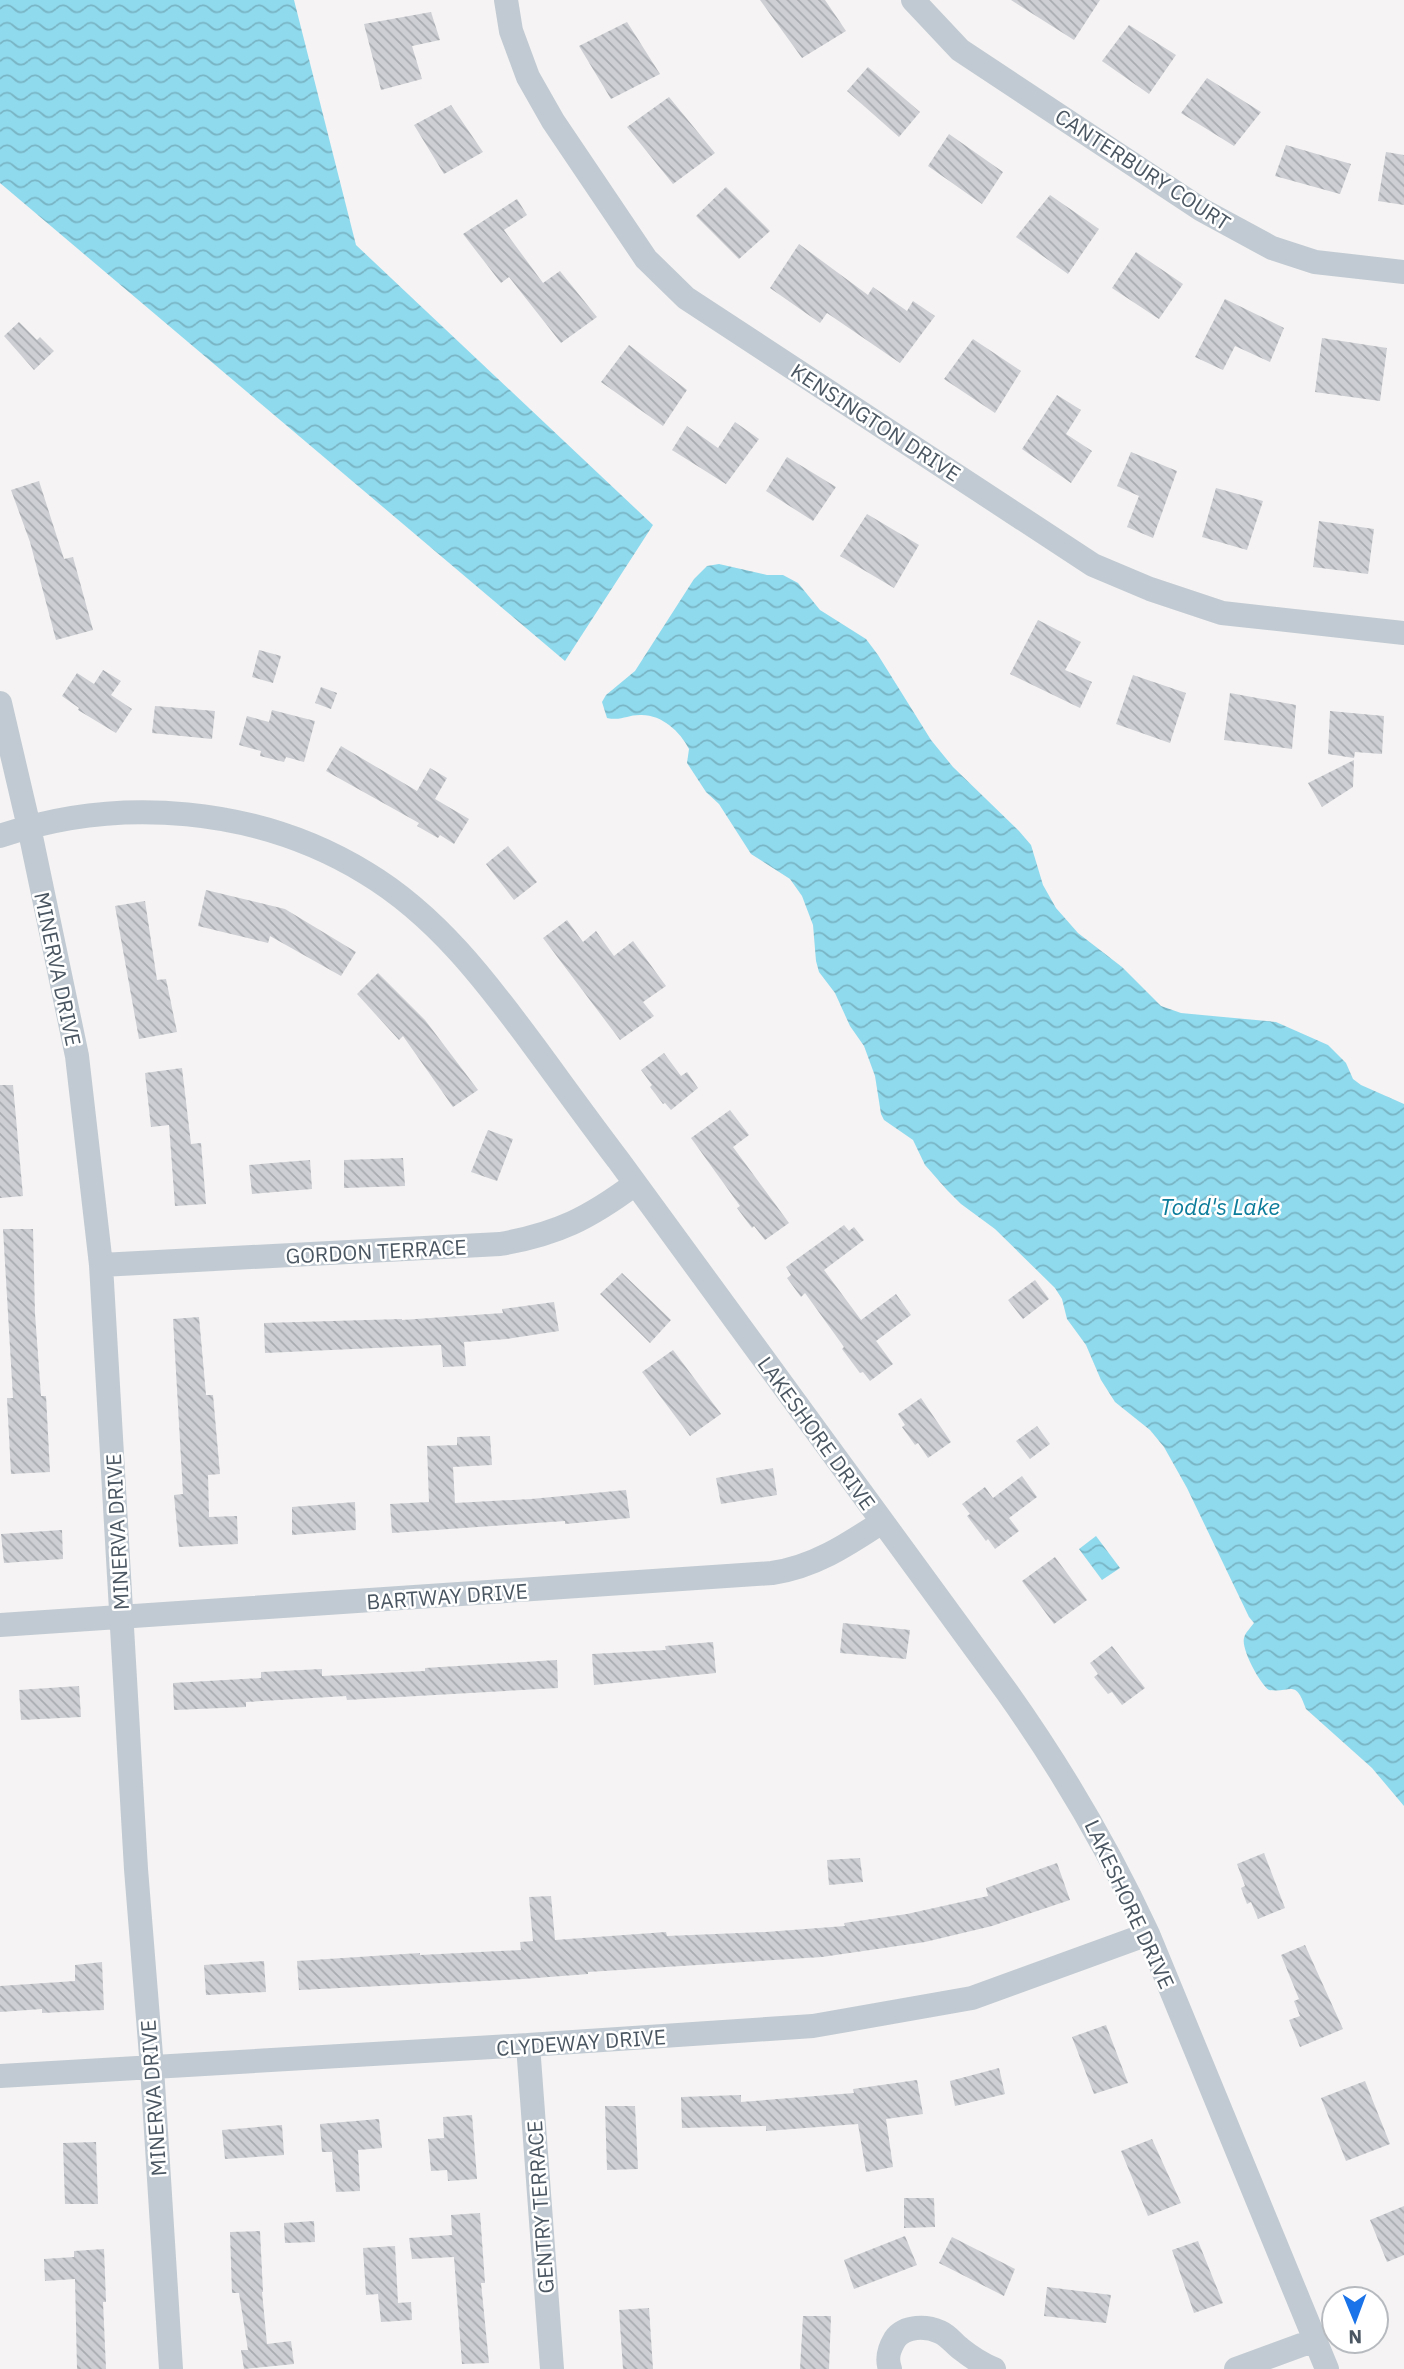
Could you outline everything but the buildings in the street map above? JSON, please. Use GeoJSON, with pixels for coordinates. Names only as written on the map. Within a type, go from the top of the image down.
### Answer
{"type":"FeatureCollection","features":[{"type":"Feature","properties":{"kind":"street","name":"KENSINGTON DRIVE"},"geometry":{"type":"LineString","coordinates":[[506,0],[511,31],[528,77],[553,121],[646,259],[686,298],[1093,565],[1150,589],[1222,613],[1404,633]]}},
{"type":"Feature","properties":{"kind":"street","name":"CANTERBURY COURT"},"geometry":{"type":"LineString","coordinates":[[913,0],[960,50],[1202,210],[1272,248],[1315,262],[1404,272]]}},
{"type":"Feature","properties":{"kind":"street","name":"MINERVA DRIVE"},"geometry":{"type":"LineString","coordinates":[[0,703],[77,1056],[101,1265],[136,1869],[171,2369]]}},
{"type":"Feature","properties":{"kind":"street","name":"LAKESHORE DRIVE"},"geometry":{"type":"LineString","coordinates":[[0,836],[29,827],[110,815],[155,813],[231,819],[288,836],[359,869],[416,909],[471,965],[635,1184],[1053,1757],[1104,1843],[1148,1934],[1327,2369]]}},
{"type":"Feature","properties":{"kind":"street","name":"GORDON TERRACE"},"geometry":{"type":"LineString","coordinates":[[101,1265],[500,1244],[529,1239],[567,1227],[609,1203],[635,1184]]}},
{"type":"Feature","properties":{"kind":"street","name":"BARTWAY DRIVE"},"geometry":{"type":"LineString","coordinates":[[0,1625],[772,1573],[802,1567],[824,1557],[881,1522]]}},
{"type":"Feature","properties":{"kind":"street","name":"CLYDEWAY DRIVE"},"geometry":{"type":"LineString","coordinates":[[0,2076],[528,2046],[813,2026],[972,1998],[1148,1934]]}},
{"type":"Feature","properties":{"kind":"street","name":"GENTRY TERRACE"},"geometry":{"type":"LineString","coordinates":[[528,2046],[552,2369]]}},
{"type":"Feature","properties":{"kind":"street"},"geometry":{"type":"LineString","coordinates":[[890,2369],[889,2350],[898,2335],[913,2328],[923,2328],[941,2332],[976,2360],[994,2369]]}},
{"type":"Feature","properties":{"kind":"street"},"geometry":{"type":"LineString","coordinates":[[1236,2369],[1315,2340]]}},
{"type":"Feature","properties":{"kind":"water"},"geometry":{"type":"Polygon","coordinates":[[[0,0],[294,0],[356,245],[653,525],[565,661],[0,183],[0,0]]]}},
{"type":"Feature","properties":{"kind":"water","name":"Todd's Lake"},"geometry":{"type":"Polygon","coordinates":[[[719,564],[767,575],[783,575],[798,583],[820,610],[866,639],[931,740],[953,767],[1031,845],[1043,885],[1056,908],[1078,933],[1122,967],[1161,1006],[1181,1013],[1276,1022],[1328,1045],[1346,1063],[1353,1079],[1404,1104],[1404,1806],[1372,1768],[1306,1709],[1296,1690],[1269,1690],[1261,1681],[1248,1658],[1244,1643],[1246,1634],[1254,1623],[1164,1447],[1150,1430],[1115,1402],[1101,1380],[1086,1345],[1067,1319],[1062,1299],[1055,1288],[995,1229],[947,1190],[925,1165],[913,1140],[884,1120],[875,1076],[864,1046],[850,1026],[835,993],[819,972],[813,925],[802,896],[790,879],[751,854],[719,804],[706,792],[687,763],[689,749],[675,730],[648,715],[607,718],[602,702],[606,695],[635,671],[694,579],[707,566],[719,564]]]}},
{"type":"Feature","properties":{"kind":"water"},"geometry":{"type":"Polygon","coordinates":[[[1096,1536],[1120,1568],[1102,1580],[1079,1549],[1096,1536]]]}}]}
